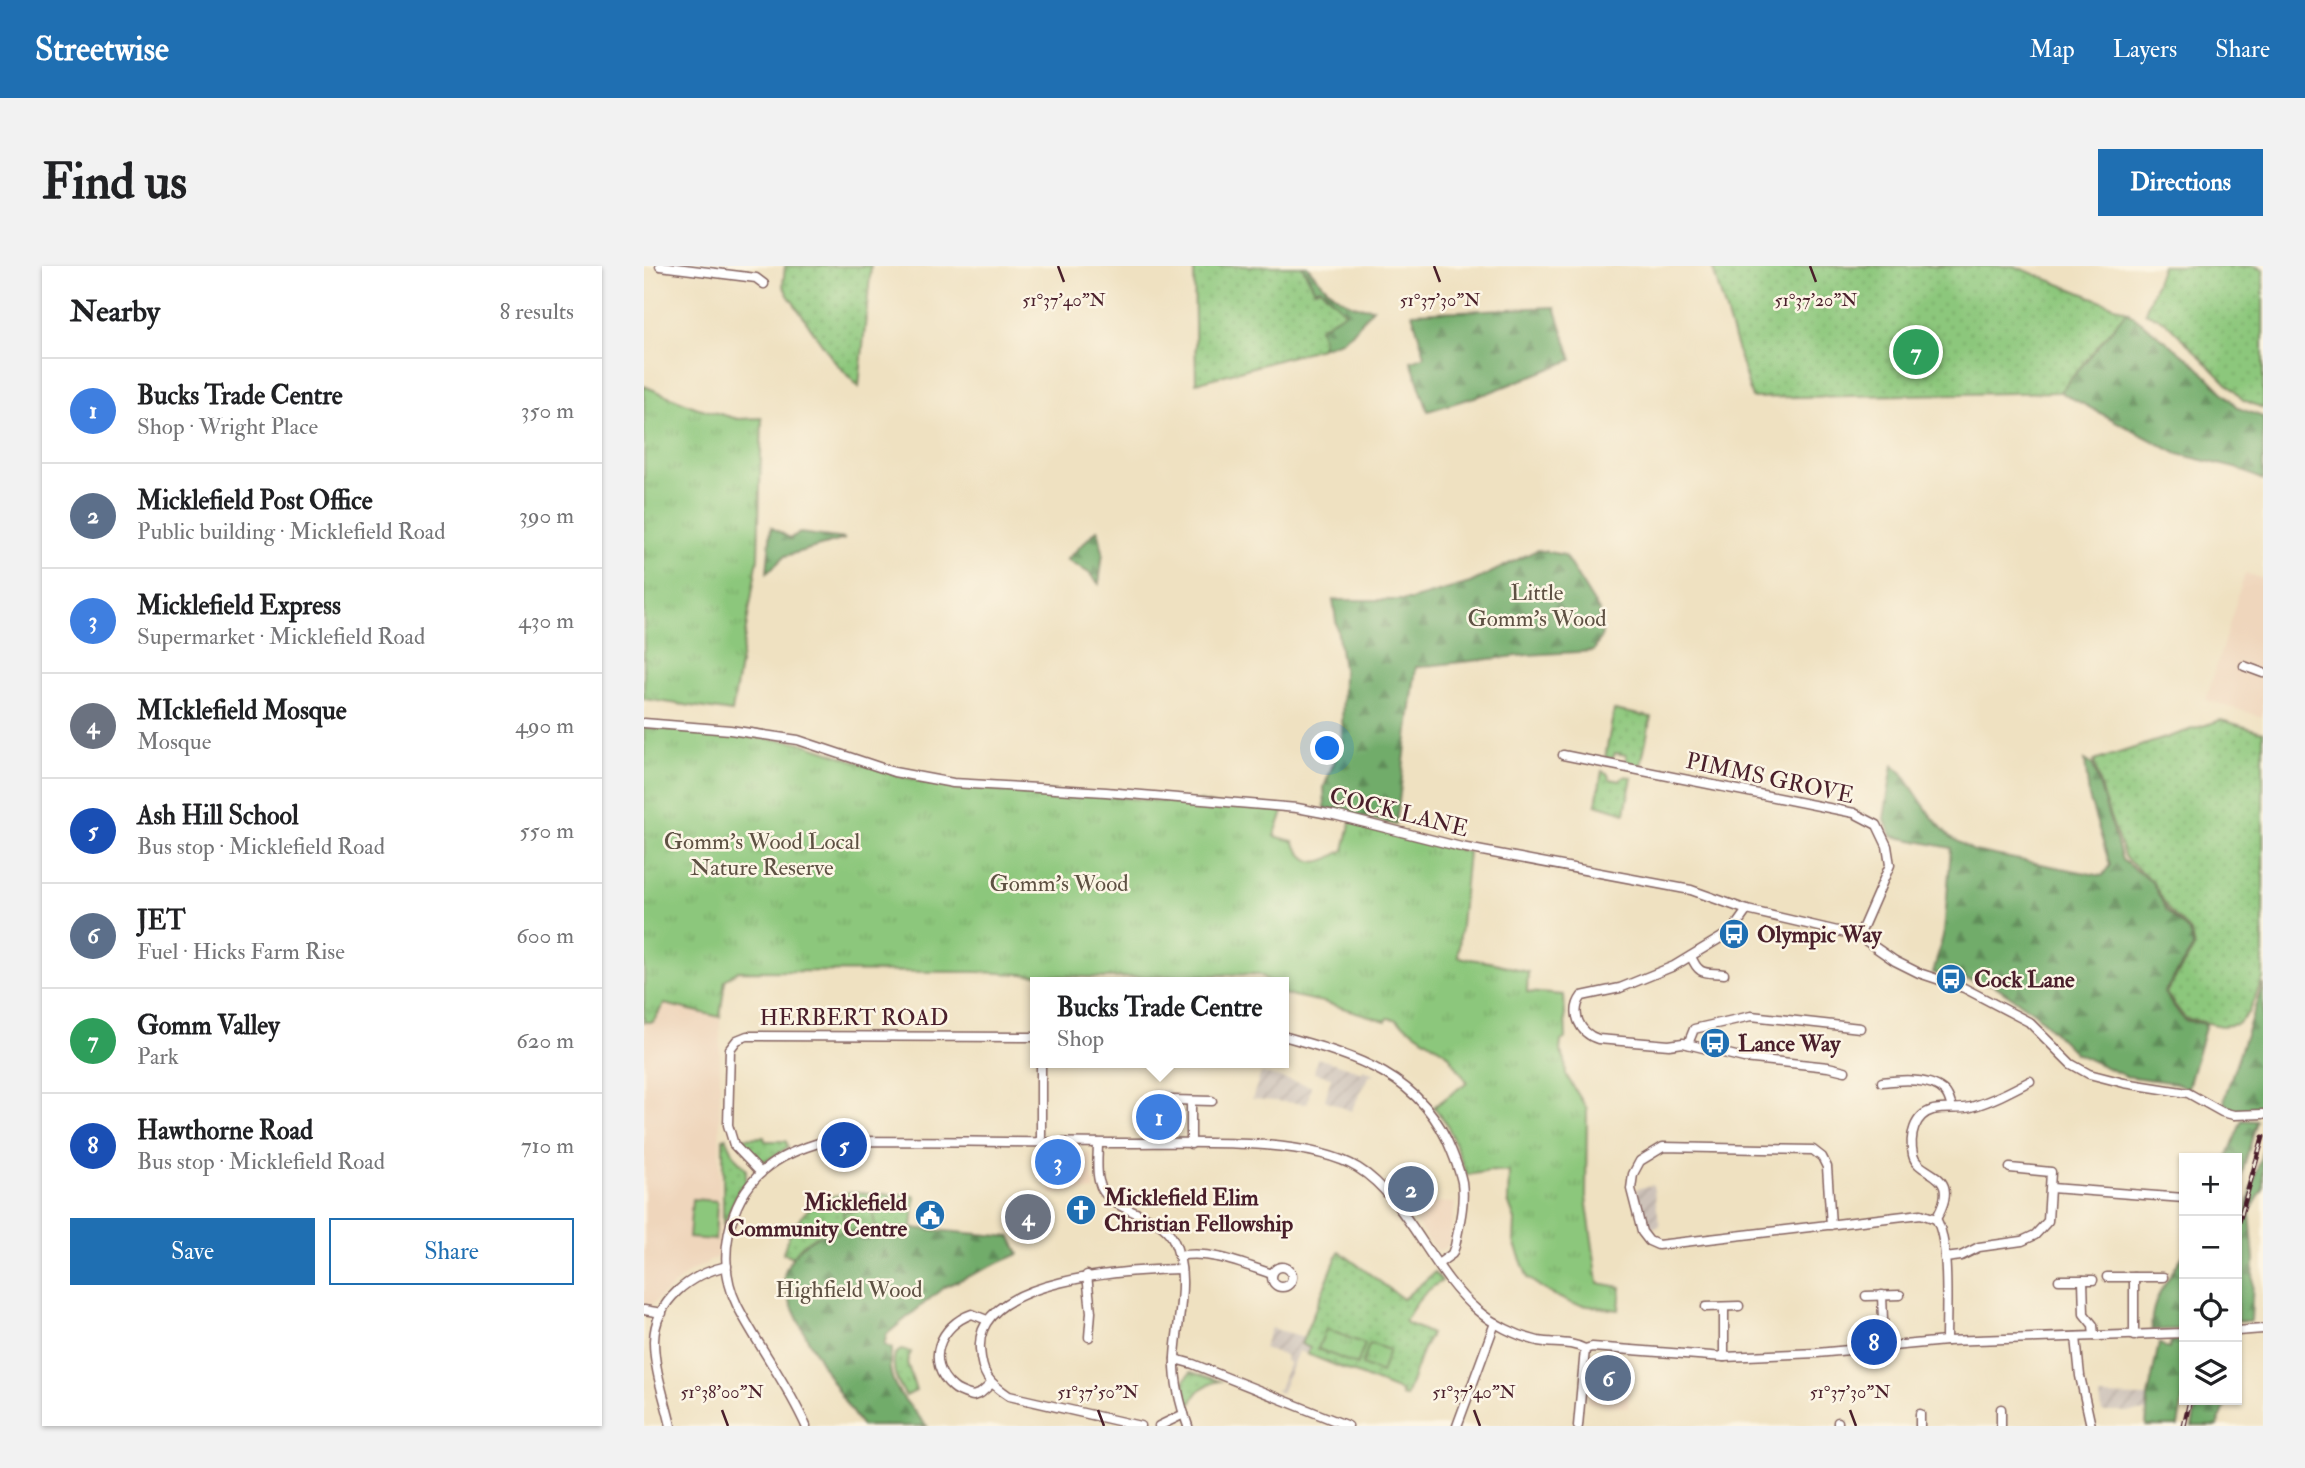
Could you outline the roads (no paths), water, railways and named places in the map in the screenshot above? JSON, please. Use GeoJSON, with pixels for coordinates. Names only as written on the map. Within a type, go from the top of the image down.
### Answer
{"type":"FeatureCollection","features":[{"type":"Feature","properties":{"kind":"street"},"geometry":{"type":"LineString","coordinates":[[660,266],[756,278],[765,284]]}},
{"type":"Feature","properties":{"kind":"street"},"geometry":{"type":"LineString","coordinates":[[2244,666],[2263,673]]}},
{"type":"Feature","properties":{"kind":"street","name":"COCK LANE"},"geometry":{"type":"LineString","coordinates":[[644,723],[730,730],[798,740],[894,772],[953,783],[1106,792],[1297,808],[1461,848],[1691,890],[1747,910],[1859,936],[1911,969],[1964,988],[2029,1023],[2071,1064],[2089,1074],[2124,1083],[2188,1093],[2222,1112],[2244,1116],[2263,1114]]}},
{"type":"Feature","properties":{"kind":"street","name":"PIMMS GROVE"},"geometry":{"type":"LineString","coordinates":[[1563,755],[1854,813],[1877,825],[1887,846],[1890,865],[1859,936]]}},
{"type":"Feature","properties":{"kind":"street"},"geometry":{"type":"LineString","coordinates":[[1747,910],[1732,931],[1691,956],[1620,988],[1582,996],[1576,1011],[1581,1027],[1595,1038],[1669,1045],[1688,1044],[1744,1058],[1845,1071]]}},
{"type":"Feature","properties":{"kind":"street"},"geometry":{"type":"LineString","coordinates":[[1691,956],[1696,968],[1702,972],[1724,974]]}},
{"type":"Feature","properties":{"kind":"street"},"geometry":{"type":"LineString","coordinates":[[1688,1044],[1694,1029],[1751,1016],[1860,1028]]}},
{"type":"Feature","properties":{"kind":"street","name":"HERBERT ROAD"},"geometry":{"type":"LineString","coordinates":[[761,1173],[734,1145],[728,1125],[730,1049],[737,1040],[747,1036],[1030,1037]]}},
{"type":"Feature","properties":{"kind":"street"},"geometry":{"type":"LineString","coordinates":[[1289,1039],[1336,1052],[1388,1074],[1411,1090],[1436,1119],[1461,1176],[1462,1188],[1455,1246],[1452,1254],[1438,1265]]}},
{"type":"Feature","properties":{"kind":"street"},"geometry":{"type":"LineString","coordinates":[[1041,1068],[1041,1142]]}},
{"type":"Feature","properties":{"kind":"street"},"geometry":{"type":"LineString","coordinates":[[1882,1082],[1900,1080],[1932,1085],[1946,1093],[1952,1108]]}},
{"type":"Feature","properties":{"kind":"street"},"geometry":{"type":"LineString","coordinates":[[1936,1219],[1943,1208],[1942,1181],[1916,1162],[1912,1133],[1916,1123],[1932,1110],[1964,1109],[1989,1101],[2030,1081]]}},
{"type":"Feature","properties":{"kind":"street"},"geometry":{"type":"LineString","coordinates":[[1172,1100],[1212,1101]]}},
{"type":"Feature","properties":{"kind":"street"},"geometry":{"type":"LineString","coordinates":[[1191,1101],[1191,1144]]}},
{"type":"Feature","properties":{"kind":"street"},"geometry":{"type":"LineString","coordinates":[[806,1426],[736,1303],[727,1266],[727,1245],[732,1220],[743,1195],[761,1173],[797,1149],[825,1141],[1191,1144],[1293,1149],[1335,1156],[1360,1170],[1388,1195],[1458,1292],[1477,1310],[1495,1323],[1538,1341],[1578,1345],[1585,1349],[1616,1348],[1724,1357],[1817,1353],[1946,1341],[2179,1333]]}},
{"type":"Feature","properties":{"kind":"street"},"geometry":{"type":"LineString","coordinates":[[1098,1143],[1098,1180],[1102,1191],[1110,1200],[1156,1223],[1171,1236],[1179,1256],[1181,1269],[1175,1359],[1178,1390],[1188,1426]]}},
{"type":"Feature","properties":{"kind":"street"},"geometry":{"type":"LineString","coordinates":[[1831,1225],[1827,1167],[1822,1157],[1813,1150],[1663,1147],[1645,1157],[1633,1174],[1630,1189],[1637,1221],[1645,1237],[1658,1245],[1831,1225],[1921,1214],[1936,1219],[1942,1232],[1945,1258],[1946,1341]]}},
{"type":"Feature","properties":{"kind":"street"},"geometry":{"type":"LineString","coordinates":[[1945,1258],[1961,1256],[1979,1247],[2022,1241],[2035,1235],[2048,1221],[2051,1172],[2010,1168]]}},
{"type":"Feature","properties":{"kind":"street"},"geometry":{"type":"LineString","coordinates":[[2051,1188],[2179,1198]]}},
{"type":"Feature","properties":{"kind":"street"},"geometry":{"type":"LineString","coordinates":[[1179,1256],[1195,1253],[1237,1262],[1272,1274]]}},
{"type":"Feature","properties":{"kind":"street"},"geometry":{"type":"LineString","coordinates":[[671,1426],[656,1361],[654,1338],[662,1313],[668,1300],[692,1279],[710,1270],[727,1266]]}},
{"type":"Feature","properties":{"kind":"street"},"geometry":{"type":"LineString","coordinates":[[1140,1426],[1009,1396],[991,1384],[982,1365],[980,1344],[987,1320],[1006,1304],[1044,1287],[1087,1275],[1181,1269]]}},
{"type":"Feature","properties":{"kind":"street"},"geometry":{"type":"LineString","coordinates":[[1087,1275],[1091,1312],[1089,1337]]}},
{"type":"Feature","properties":{"kind":"street"},"geometry":{"type":"LineString","coordinates":[[2107,1277],[2163,1277]]}},
{"type":"Feature","properties":{"kind":"street"},"geometry":{"type":"LineString","coordinates":[[2134,1277],[2134,1336]]}},
{"type":"Feature","properties":{"kind":"street"},"geometry":{"type":"LineString","coordinates":[[2059,1280],[2094,1280]]}},
{"type":"Feature","properties":{"kind":"street"},"geometry":{"type":"LineString","coordinates":[[2083,1280],[2084,1314],[2093,1325],[2094,1336]]}},
{"type":"Feature","properties":{"kind":"street"},"geometry":{"type":"LineString","coordinates":[[1882,1295],[1884,1346]]}},
{"type":"Feature","properties":{"kind":"street"},"geometry":{"type":"LineString","coordinates":[[1866,1296],[1900,1295]]}},
{"type":"Feature","properties":{"kind":"street"},"geometry":{"type":"LineString","coordinates":[[1706,1307],[1739,1306]]}},
{"type":"Feature","properties":{"kind":"street"},"geometry":{"type":"LineString","coordinates":[[1724,1307],[1724,1357]]}},
{"type":"Feature","properties":{"kind":"street"},"geometry":{"type":"LineString","coordinates":[[644,1310],[662,1313]]}},
{"type":"Feature","properties":{"kind":"street"},"geometry":{"type":"LineString","coordinates":[[987,1320],[972,1314],[958,1319],[945,1333],[937,1352],[941,1373],[954,1389],[972,1396],[981,1393],[991,1384]]}},
{"type":"Feature","properties":{"kind":"street"},"geometry":{"type":"LineString","coordinates":[[1458,1426],[1495,1323]]}},
{"type":"Feature","properties":{"kind":"street"},"geometry":{"type":"LineString","coordinates":[[2242,1331],[2263,1329]]}},
{"type":"Feature","properties":{"kind":"street"},"geometry":{"type":"LineString","coordinates":[[2076,1337],[2080,1376],[2091,1426]]}},
{"type":"Feature","properties":{"kind":"street"},"geometry":{"type":"LineString","coordinates":[[1578,1426],[1585,1349]]}},
{"type":"Feature","properties":{"kind":"street"},"geometry":{"type":"LineString","coordinates":[[1175,1359],[1348,1426]]}},
{"type":"Feature","properties":{"kind":"street"},"geometry":{"type":"LineString","coordinates":[[2001,1409],[2001,1426]]}},
{"type":"Feature","properties":{"kind":"street"},"geometry":{"type":"LineString","coordinates":[[1160,1426],[1184,1414]]}},
{"type":"Feature","properties":{"kind":"street"},"geometry":{"type":"LineString","coordinates":[[1920,1414],[1920,1426]]}},
{"type":"Feature","properties":{"kind":"railway"},"geometry":{"type":"LineString","coordinates":[[2241,1216],[2263,1137]]}},
{"type":"Feature","properties":{"kind":"railway"},"geometry":{"type":"LineString","coordinates":[[2184,1426],[2189,1405]]}},
{"type":"Feature","properties":{"kind":"place","name":"Gomm Valley"},"geometry":{"type":"Point","coordinates":[1916,352]}},
{"type":"Feature","properties":{"kind":"place","name":"Olympic Way"},"geometry":{"type":"Point","coordinates":[1734,934]}},
{"type":"Feature","properties":{"kind":"place","name":"Cock Lane"},"geometry":{"type":"Point","coordinates":[1951,979]}},
{"type":"Feature","properties":{"kind":"place","name":"Lance Way"},"geometry":{"type":"Point","coordinates":[1715,1043]}},
{"type":"Feature","properties":{"kind":"place","name":"Bucks Trade Centre"},"geometry":{"type":"Point","coordinates":[1159,1117]}},
{"type":"Feature","properties":{"kind":"place","name":"Ash Hill School"},"geometry":{"type":"Point","coordinates":[844,1145]}},
{"type":"Feature","properties":{"kind":"place","name":"Micklefield Express"},"geometry":{"type":"Point","coordinates":[1058,1162]}},
{"type":"Feature","properties":{"kind":"place","name":"Micklefield Post Office"},"geometry":{"type":"Point","coordinates":[1411,1189]}},
{"type":"Feature","properties":{"kind":"place","name":"Micklefield Elim Christian Fellowship"},"geometry":{"type":"Point","coordinates":[1081,1210]}},
{"type":"Feature","properties":{"kind":"place","name":"Micklefield Community Centre"},"geometry":{"type":"Point","coordinates":[930,1215]}},
{"type":"Feature","properties":{"kind":"place","name":"MIcklefield Mosque"},"geometry":{"type":"Point","coordinates":[1028,1217]}},
{"type":"Feature","properties":{"kind":"place","name":"Hawthorne Road"},"geometry":{"type":"Point","coordinates":[1874,1342]}},
{"type":"Feature","properties":{"kind":"place","name":"JET"},"geometry":{"type":"Point","coordinates":[1608,1378]}},
{"type":"Feature","properties":{"kind":"park label","name":"Little Gomm's Wood"},"geometry":{"type":"Point","coordinates":[1537,605]}},
{"type":"Feature","properties":{"kind":"park label","name":"Gomm's Wood Local Nature Reserve"},"geometry":{"type":"Point","coordinates":[762,854]}},
{"type":"Feature","properties":{"kind":"park label","name":"Gomm's Wood"},"geometry":{"type":"Point","coordinates":[1059,883]}},
{"type":"Feature","properties":{"kind":"park label","name":"Highfield Wood"},"geometry":{"type":"Point","coordinates":[849,1289]}}]}
